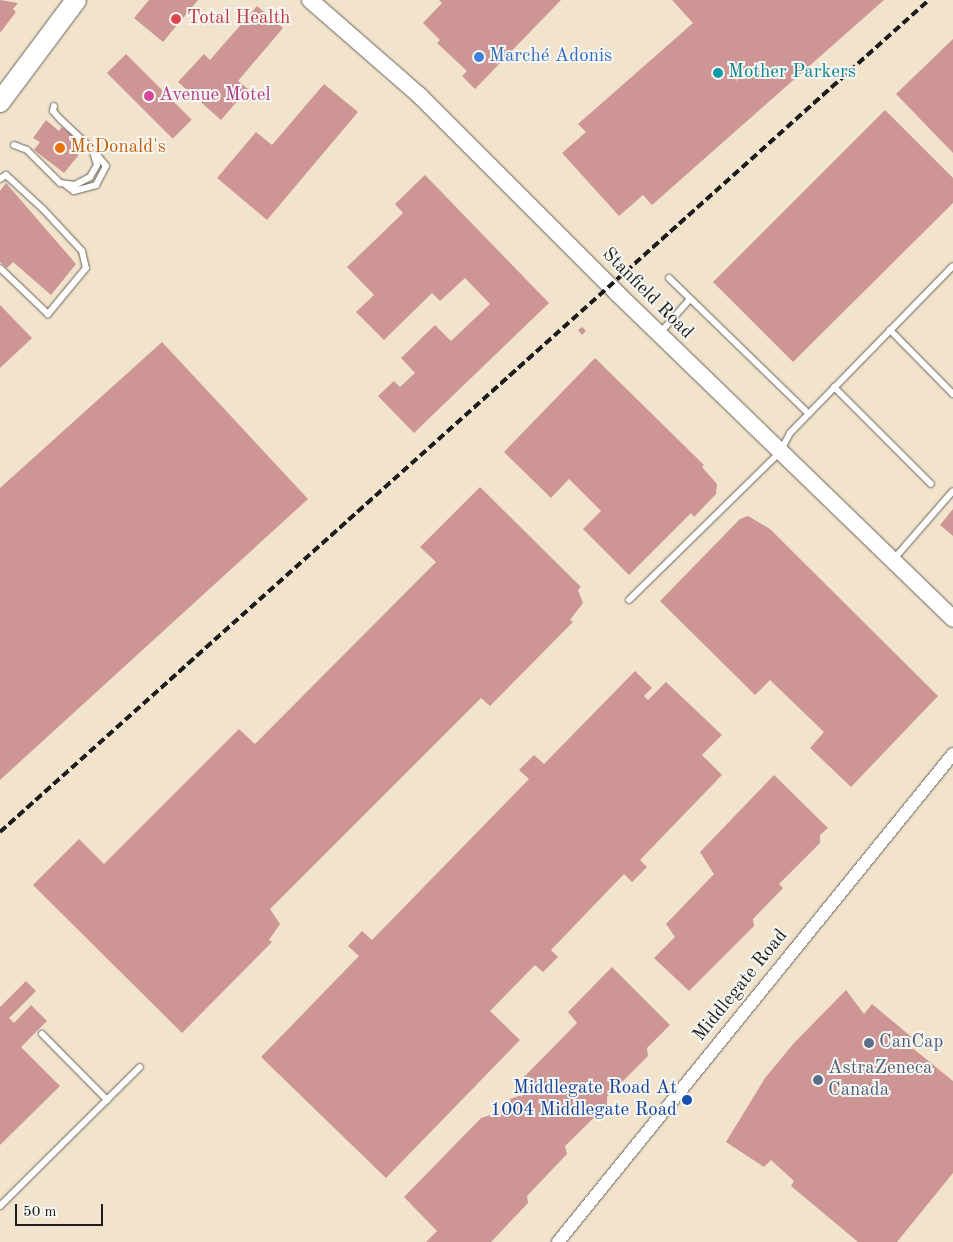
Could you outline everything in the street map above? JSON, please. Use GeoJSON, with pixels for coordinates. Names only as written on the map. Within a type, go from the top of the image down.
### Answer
{"type":"FeatureCollection","features":[{"type":"Feature","properties":{"kind":"main road"},"geometry":{"type":"LineString","coordinates":[[0,102],[76,0]]}},
{"type":"Feature","properties":{"kind":"street","name":"Stanfield Road"},"geometry":{"type":"LineString","coordinates":[[310,0],[420,96],[659,334],[953,618]]}},
{"type":"Feature","properties":{"kind":"street","name":"Middlegate Road"},"geometry":{"type":"LineString","coordinates":[[558,1242],[953,754]]}},
{"type":"Feature","properties":{"kind":"lane"},"geometry":{"type":"LineString","coordinates":[[14,145],[27,150],[74,191],[85,190],[96,185],[105,173],[106,166],[92,149],[53,111],[54,106]]}},
{"type":"Feature","properties":{"kind":"lane"},"geometry":{"type":"LineString","coordinates":[[66,185],[82,184],[90,177],[96,165],[92,149]]}},
{"type":"Feature","properties":{"kind":"lane"},"geometry":{"type":"LineString","coordinates":[[0,179],[6,176],[43,210],[82,251],[86,268],[48,314],[0,268]]}},
{"type":"Feature","properties":{"kind":"lane"},"geometry":{"type":"LineString","coordinates":[[629,600],[780,452],[790,433],[953,266]]}},
{"type":"Feature","properties":{"kind":"lane"},"geometry":{"type":"LineString","coordinates":[[669,278],[689,300],[809,414]]}},
{"type":"Feature","properties":{"kind":"lane"},"geometry":{"type":"LineString","coordinates":[[659,334],[689,300]]}},
{"type":"Feature","properties":{"kind":"lane"},"geometry":{"type":"LineString","coordinates":[[890,330],[953,394]]}},
{"type":"Feature","properties":{"kind":"lane"},"geometry":{"type":"LineString","coordinates":[[834,387],[931,484]]}},
{"type":"Feature","properties":{"kind":"lane"},"geometry":{"type":"LineString","coordinates":[[892,560],[953,491]]}},
{"type":"Feature","properties":{"kind":"lane"},"geometry":{"type":"LineString","coordinates":[[42,1034],[107,1100]]}},
{"type":"Feature","properties":{"kind":"lane"},"geometry":{"type":"LineString","coordinates":[[0,1206],[140,1068]]}},
{"type":"Feature","properties":{"kind":"building"},"geometry":{"type":"Polygon","coordinates":[[[0,0],[18,3],[13,9],[16,12],[0,33],[0,0]]]}},
{"type":"Feature","properties":{"kind":"building"},"geometry":{"type":"Polygon","coordinates":[[[149,0],[198,0],[163,42],[134,18],[149,0]]]}},
{"type":"Feature","properties":{"kind":"building","name":"Marché Adonis"},"geometry":{"type":"Polygon","coordinates":[[[439,0],[561,0],[475,89],[462,76],[467,71],[437,43],[440,40],[423,23],[442,3],[439,0]]]}},
{"type":"Feature","properties":{"kind":"building","name":"Mother Parkers"},"geometry":{"type":"Polygon","coordinates":[[[672,0],[884,0],[652,205],[643,195],[619,216],[562,153],[586,132],[578,124],[693,23],[672,0]]]}},
{"type":"Feature","properties":{"kind":"building"},"geometry":{"type":"Polygon","coordinates":[[[257,6],[283,28],[238,81],[248,89],[221,120],[178,82],[204,54],[210,60],[257,6]]]}},
{"type":"Feature","properties":{"kind":"building"},"geometry":{"type":"Polygon","coordinates":[[[953,39],[953,153],[896,94],[953,39]]]}},
{"type":"Feature","properties":{"kind":"building","name":"Avenue Motel"},"geometry":{"type":"Polygon","coordinates":[[[126,54],[192,120],[173,139],[107,73],[126,54]]]}},
{"type":"Feature","properties":{"kind":"building"},"geometry":{"type":"Polygon","coordinates":[[[324,84],[358,112],[267,220],[217,178],[256,132],[272,145],[324,84]]]}},
{"type":"Feature","properties":{"kind":"building"},"geometry":{"type":"Polygon","coordinates":[[[885,110],[953,178],[953,203],[793,362],[713,282],[885,110]]]}},
{"type":"Feature","properties":{"kind":"building","name":"McDonald's"},"geometry":{"type":"Polygon","coordinates":[[[46,120],[59,131],[62,127],[86,146],[64,173],[34,150],[40,142],[33,138],[46,120]]]}},
{"type":"Feature","properties":{"kind":"building"},"geometry":{"type":"Polygon","coordinates":[[[425,175],[549,303],[414,433],[378,396],[394,381],[400,387],[415,373],[401,358],[435,325],[451,341],[490,304],[465,278],[440,301],[432,293],[384,340],[356,312],[374,295],[347,267],[403,213],[395,204],[425,175]]]}},
{"type":"Feature","properties":{"kind":"building"},"geometry":{"type":"Polygon","coordinates":[[[6,183],[76,264],[51,295],[13,262],[7,268],[0,262],[0,191],[6,183]]]}},
{"type":"Feature","properties":{"kind":"building"},"geometry":{"type":"Polygon","coordinates":[[[0,305],[32,338],[0,368],[0,305]]]}},
{"type":"Feature","properties":{"kind":"building"},"geometry":{"type":"Polygon","coordinates":[[[582,327],[586,331],[582,335],[578,330],[582,327]]]}},
{"type":"Feature","properties":{"kind":"building"},"geometry":{"type":"Polygon","coordinates":[[[162,342],[308,499],[0,780],[0,488],[162,342]]]}},
{"type":"Feature","properties":{"kind":"building"},"geometry":{"type":"Polygon","coordinates":[[[595,358],[704,465],[702,467],[717,484],[716,494],[694,517],[691,513],[629,575],[583,529],[601,511],[569,479],[551,498],[504,452],[595,358]]]}},
{"type":"Feature","properties":{"kind":"building"},"geometry":{"type":"Polygon","coordinates":[[[480,487],[581,587],[578,590],[583,603],[570,620],[573,622],[490,706],[481,698],[270,909],[280,924],[269,940],[272,942],[182,1033],[33,885],[79,839],[104,864],[239,729],[255,744],[436,562],[420,547],[480,487]]]}},
{"type":"Feature","properties":{"kind":"building"},"geometry":{"type":"Polygon","coordinates":[[[953,509],[953,536],[940,525],[953,509]]]}},
{"type":"Feature","properties":{"kind":"building"},"geometry":{"type":"Polygon","coordinates":[[[748,516],[770,529],[938,696],[851,787],[810,748],[824,732],[770,680],[755,695],[660,601],[740,519],[748,516]]]}},
{"type":"Feature","properties":{"kind":"building"},"geometry":{"type":"Polygon","coordinates":[[[635,671],[652,688],[644,696],[648,700],[666,682],[722,735],[702,755],[722,775],[640,860],[647,867],[632,882],[624,874],[551,950],[558,957],[543,972],[535,965],[490,1011],[520,1040],[386,1178],[261,1057],[359,956],[348,946],[362,931],[372,940],[529,779],[519,770],[534,755],[544,764],[635,671]]]}},
{"type":"Feature","properties":{"kind":"building"},"geometry":{"type":"Polygon","coordinates":[[[774,775],[828,828],[820,835],[820,843],[779,884],[783,888],[753,919],[754,926],[689,991],[654,958],[675,937],[666,924],[714,874],[700,852],[774,775]]]}},
{"type":"Feature","properties":{"kind":"building"},"geometry":{"type":"Polygon","coordinates":[[[612,967],[670,1025],[647,1048],[648,1056],[607,1097],[607,1105],[565,1146],[567,1154],[527,1196],[528,1203],[491,1242],[426,1242],[437,1231],[404,1197],[481,1118],[512,1108],[510,1099],[528,1093],[523,1078],[577,1023],[568,1012],[612,967]]]}},
{"type":"Feature","properties":{"kind":"building"},"geometry":{"type":"Polygon","coordinates":[[[26,981],[36,991],[9,1018],[14,1023],[31,1005],[47,1021],[21,1047],[60,1086],[0,1145],[0,1007],[26,981]]]}},
{"type":"Feature","properties":{"kind":"building"},"geometry":{"type":"Polygon","coordinates":[[[846,990],[864,1014],[872,1004],[914,1039],[910,1046],[953,1081],[953,1173],[897,1242],[858,1242],[791,1186],[794,1181],[771,1160],[764,1167],[726,1142],[765,1078],[794,1043],[846,990]]]}},
{"type":"Feature","properties":{"kind":"railway"},"geometry":{"type":"LineString","coordinates":[[0,832],[929,0]]}},
{"type":"Feature","properties":{"kind":"place","name":"Total Health"},"geometry":{"type":"Point","coordinates":[176,19]}},
{"type":"Feature","properties":{"kind":"place","name":"Marché Adonis"},"geometry":{"type":"Point","coordinates":[479,57]}},
{"type":"Feature","properties":{"kind":"place","name":"Mother Parkers"},"geometry":{"type":"Point","coordinates":[718,73]}},
{"type":"Feature","properties":{"kind":"place","name":"Avenue Motel"},"geometry":{"type":"Point","coordinates":[149,96]}},
{"type":"Feature","properties":{"kind":"place","name":"McDonald's"},"geometry":{"type":"Point","coordinates":[60,148]}},
{"type":"Feature","properties":{"kind":"place","name":"CanCap"},"geometry":{"type":"Point","coordinates":[869,1043]}},
{"type":"Feature","properties":{"kind":"place","name":"AstraZeneca Canada"},"geometry":{"type":"Point","coordinates":[818,1080]}},
{"type":"Feature","properties":{"kind":"place","name":"Middlegate Road At 1004 Middlegate Road"},"geometry":{"type":"Point","coordinates":[687,1100]}}]}
